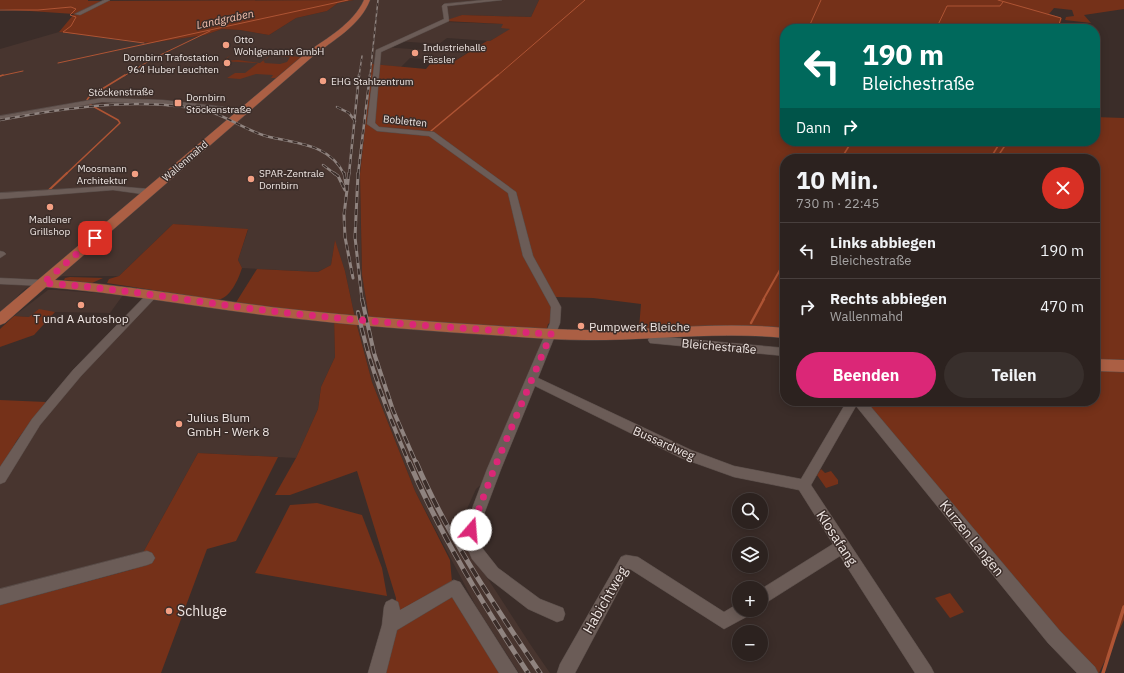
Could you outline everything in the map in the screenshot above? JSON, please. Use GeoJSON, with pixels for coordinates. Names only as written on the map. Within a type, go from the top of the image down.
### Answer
{"type":"FeatureCollection","features":[{"type":"Feature","properties":{"kind":"main road","name":"Wallenmahd"},"geometry":{"type":"LineString","coordinates":[[0,320],[308,55],[352,21],[364,8],[367,0]]}},
{"type":"Feature","properties":{"kind":"main road","name":"Bleichestraße"},"geometry":{"type":"LineString","coordinates":[[43,283],[153,294],[270,311],[336,318],[551,334],[610,335],[710,329],[768,331],[780,333]]}},
{"type":"Feature","properties":{"kind":"main road"},"geometry":{"type":"LineString","coordinates":[[1100,365],[1124,366]]}},
{"type":"Feature","properties":{"kind":"street"},"geometry":{"type":"LineString","coordinates":[[78,14],[108,0]]}},
{"type":"Feature","properties":{"kind":"street","name":"Bobletten"},"geometry":{"type":"LineString","coordinates":[[500,0],[446,5],[444,6],[447,20],[388,45],[378,51],[370,124],[377,129],[431,134],[512,192],[528,256],[556,307],[557,316],[551,334]]}},
{"type":"Feature","properties":{"kind":"street","name":"Stöckenstraße"},"geometry":{"type":"LineString","coordinates":[[0,118],[83,102],[102,100],[163,102],[243,111]]}},
{"type":"Feature","properties":{"kind":"street"},"geometry":{"type":"LineString","coordinates":[[0,196],[113,188],[149,192]]}},
{"type":"Feature","properties":{"kind":"street"},"geometry":{"type":"LineString","coordinates":[[0,281],[43,283]]}},
{"type":"Feature","properties":{"kind":"street"},"geometry":{"type":"LineString","coordinates":[[0,478],[36,422],[77,373],[153,294]]}},
{"type":"Feature","properties":{"kind":"street"},"geometry":{"type":"LineString","coordinates":[[551,334],[474,519],[471,536],[477,554],[494,573],[534,604],[557,614]]}},
{"type":"Feature","properties":{"kind":"street","name":"Bleichestraße"},"geometry":{"type":"LineString","coordinates":[[654,340],[780,352]]}},
{"type":"Feature","properties":{"kind":"street","name":"Bussardweg"},"geometry":{"type":"LineString","coordinates":[[532,380],[686,454],[734,471],[804,485]]}},
{"type":"Feature","properties":{"kind":"street"},"geometry":{"type":"LineString","coordinates":[[804,485],[850,406]]}},
{"type":"Feature","properties":{"kind":"street","name":"Kurzen Langen"},"geometry":{"type":"LineString","coordinates":[[863,406],[1054,637],[1089,673]]}},
{"type":"Feature","properties":{"kind":"street","name":"Klosafang"},"geometry":{"type":"LineString","coordinates":[[804,485],[809,495],[925,673]]}},
{"type":"Feature","properties":{"kind":"street"},"geometry":{"type":"LineString","coordinates":[[768,594],[843,546]]}},
{"type":"Feature","properties":{"kind":"street"},"geometry":{"type":"LineString","coordinates":[[0,597],[147,558]]}},
{"type":"Feature","properties":{"kind":"street","name":"Habichtweg"},"geometry":{"type":"LineString","coordinates":[[566,673],[566,670],[626,562],[634,562],[724,621],[732,616]]}},
{"type":"Feature","properties":{"kind":"street"},"geometry":{"type":"LineString","coordinates":[[390,625],[454,587],[508,673]]}},
{"type":"Feature","properties":{"kind":"street"},"geometry":{"type":"LineString","coordinates":[[377,673],[390,625],[392,607]]}},
{"type":"Feature","properties":{"kind":"shaded area"},"geometry":{"type":"Polygon","coordinates":[[[0,0],[354,0],[338,3],[327,11],[296,18],[269,35],[240,30],[222,29],[205,35],[150,43],[59,32],[74,14],[0,9],[0,0]]]}},
{"type":"Feature","properties":{"kind":"shaded area"},"geometry":{"type":"Polygon","coordinates":[[[354,0],[539,0],[531,17],[462,15],[446,22],[504,24],[502,27],[511,29],[490,41],[447,38],[439,44],[396,41],[383,47],[467,53],[450,64],[435,63],[438,60],[410,58],[401,67],[372,64],[360,174],[361,244],[362,275],[369,318],[546,332],[485,481],[476,489],[457,531],[550,673],[519,673],[477,608],[415,491],[372,382],[355,318],[345,271],[335,241],[331,265],[318,272],[242,268],[238,260],[248,230],[173,224],[119,276],[64,276],[40,280],[25,289],[0,313],[0,49],[59,32],[150,43],[205,35],[222,29],[240,30],[269,35],[296,18],[327,11],[338,3],[354,0]]]}},
{"type":"Feature","properties":{"kind":"shaded area"},"geometry":{"type":"Polygon","coordinates":[[[539,0],[1124,0],[1124,9],[1084,15],[1091,23],[1065,20],[1066,17],[1074,16],[1072,10],[1054,8],[1049,14],[1062,18],[1060,24],[780,24],[780,146],[1100,146],[1100,117],[1124,118],[1124,620],[1099,673],[1090,673],[867,406],[1100,406],[1100,154],[780,154],[780,330],[711,326],[639,328],[641,304],[593,298],[556,297],[550,323],[548,324],[546,332],[369,318],[362,275],[360,174],[372,64],[426,69],[431,63],[450,64],[487,41],[490,41],[510,29],[501,28],[503,24],[444,21],[462,15],[531,17],[539,0]]]}},
{"type":"Feature","properties":{"kind":"shaded area"},"geometry":{"type":"Polygon","coordinates":[[[231,55],[224,61],[238,60],[260,63],[269,56],[266,55],[271,55],[263,61],[265,62],[264,63],[280,64],[287,62],[290,57],[278,56],[279,55],[301,57],[276,78],[271,78],[273,75],[256,74],[240,79],[227,78],[235,73],[245,73],[258,63],[222,61],[231,55]]]}},
{"type":"Feature","properties":{"kind":"shaded area"},"geometry":{"type":"Polygon","coordinates":[[[173,224],[248,229],[238,260],[242,268],[236,283],[230,292],[223,298],[218,300],[107,283],[109,279],[119,276],[173,224]]]}},
{"type":"Feature","properties":{"kind":"shaded area"},"geometry":{"type":"Polygon","coordinates":[[[335,240],[345,271],[355,318],[372,382],[415,491],[450,560],[453,593],[504,673],[385,673],[394,637],[396,598],[357,471],[290,495],[275,495],[296,458],[318,409],[321,387],[335,357],[334,317],[235,304],[257,269],[318,272],[331,265],[335,240]]]}},
{"type":"Feature","properties":{"kind":"shaded area"},"geometry":{"type":"Polygon","coordinates":[[[65,278],[103,278],[92,283],[64,280],[65,278]]]}},
{"type":"Feature","properties":{"kind":"shaded area"},"geometry":{"type":"Polygon","coordinates":[[[48,290],[123,295],[110,313],[54,312],[29,317],[14,316],[48,290]]]}},
{"type":"Feature","properties":{"kind":"shaded area"},"geometry":{"type":"Polygon","coordinates":[[[152,291],[334,317],[335,357],[321,387],[318,409],[296,458],[198,453],[134,569],[0,605],[0,470],[17,440],[46,402],[152,291]]]}},
{"type":"Feature","properties":{"kind":"shaded area"},"geometry":{"type":"Polygon","coordinates":[[[39,309],[55,312],[34,335],[0,347],[0,329],[14,316],[29,317],[39,309]]]}},
{"type":"Feature","properties":{"kind":"shaded area"},"geometry":{"type":"Polygon","coordinates":[[[0,400],[46,402],[17,440],[0,470],[0,400]]]}},
{"type":"Feature","properties":{"kind":"shaded area"},"geometry":{"type":"Polygon","coordinates":[[[198,453],[278,457],[236,541],[207,549],[161,673],[0,673],[0,605],[134,569],[198,453]]]}},
{"type":"Feature","properties":{"kind":"shaded area"},"geometry":{"type":"Polygon","coordinates":[[[821,469],[825,473],[831,471],[838,480],[838,484],[826,488],[817,475],[821,469]]]}},
{"type":"Feature","properties":{"kind":"shaded area"},"geometry":{"type":"Polygon","coordinates":[[[317,503],[362,515],[382,568],[387,596],[255,573],[290,505],[317,503]]]}},
{"type":"Feature","properties":{"kind":"shaded area"},"geometry":{"type":"Polygon","coordinates":[[[950,593],[964,612],[950,618],[935,598],[950,593]]]}},
{"type":"Feature","properties":{"kind":"waterway","name":"Landgraben"},"geometry":{"type":"LineString","coordinates":[[58,63],[348,0]]}},
{"type":"Feature","properties":{"kind":"waterway"},"geometry":{"type":"LineString","coordinates":[[497,76],[585,0]]}},
{"type":"Feature","properties":{"kind":"waterway"},"geometry":{"type":"LineString","coordinates":[[810,24],[821,0]]}},
{"type":"Feature","properties":{"kind":"waterway"},"geometry":{"type":"LineString","coordinates":[[998,0],[1061,18],[1059,24]]}},
{"type":"Feature","properties":{"kind":"waterway"},"geometry":{"type":"LineString","coordinates":[[938,24],[947,6],[1000,6],[1003,2]]}},
{"type":"Feature","properties":{"kind":"waterway"},"geometry":{"type":"LineString","coordinates":[[0,10],[38,10],[71,7],[76,9],[70,15],[76,17],[71,26],[63,32],[144,43]]}},
{"type":"Feature","properties":{"kind":"waterway"},"geometry":{"type":"LineString","coordinates":[[124,76],[154,58],[210,31]]}},
{"type":"Feature","properties":{"kind":"waterway"},"geometry":{"type":"LineString","coordinates":[[3,75],[0,76],[23,71]]}},
{"type":"Feature","properties":{"kind":"waterway"},"geometry":{"type":"LineString","coordinates":[[66,174],[120,123],[118,120],[89,104],[87,100],[89,97],[125,75]]}},
{"type":"Feature","properties":{"kind":"waterway"},"geometry":{"type":"LineString","coordinates":[[431,131],[498,75]]}},
{"type":"Feature","properties":{"kind":"waterway"},"geometry":{"type":"LineString","coordinates":[[844,154],[849,146]]}},
{"type":"Feature","properties":{"kind":"waterway"},"geometry":{"type":"LineString","coordinates":[[993,154],[998,146]]}},
{"type":"Feature","properties":{"kind":"waterway"},"geometry":{"type":"LineString","coordinates":[[1000,153],[1005,146]]}},
{"type":"Feature","properties":{"kind":"waterway"},"geometry":{"type":"LineString","coordinates":[[49,190],[67,173]]}},
{"type":"Feature","properties":{"kind":"waterway"},"geometry":{"type":"LineString","coordinates":[[763,300],[780,270]]}},
{"type":"Feature","properties":{"kind":"waterway"},"geometry":{"type":"LineString","coordinates":[[751,323],[764,299]]}},
{"type":"Feature","properties":{"kind":"waterway"},"geometry":{"type":"LineString","coordinates":[[1103,673],[1124,607]]}},
{"type":"Feature","properties":{"kind":"railway"},"geometry":{"type":"LineString","coordinates":[[370,76],[378,0]]}},
{"type":"Feature","properties":{"kind":"railway"},"geometry":{"type":"LineString","coordinates":[[359,76],[362,56]]}},
{"type":"Feature","properties":{"kind":"railway"},"geometry":{"type":"LineString","coordinates":[[354,120],[359,75]]}},
{"type":"Feature","properties":{"kind":"railway"},"geometry":{"type":"LineString","coordinates":[[358,174],[370,75]]}},
{"type":"Feature","properties":{"kind":"railway"},"geometry":{"type":"LineString","coordinates":[[0,120],[103,105],[145,104],[195,108],[221,116],[266,136],[300,143],[321,150],[338,164],[344,174]]}},
{"type":"Feature","properties":{"kind":"railway"},"geometry":{"type":"LineString","coordinates":[[337,107],[349,113],[354,120]]}},
{"type":"Feature","properties":{"kind":"railway"},"geometry":{"type":"LineString","coordinates":[[349,174],[354,120]]}},
{"type":"Feature","properties":{"kind":"railway"},"geometry":{"type":"LineString","coordinates":[[323,165],[335,174]]}},
{"type":"Feature","properties":{"kind":"railway"},"geometry":{"type":"LineString","coordinates":[[334,173],[338,176],[345,190]]}},
{"type":"Feature","properties":{"kind":"railway"},"geometry":{"type":"LineString","coordinates":[[344,173],[347,190]]}},
{"type":"Feature","properties":{"kind":"railway"},"geometry":{"type":"LineString","coordinates":[[347,190],[349,173]]}},
{"type":"Feature","properties":{"kind":"railway"},"geometry":{"type":"LineString","coordinates":[[358,173],[355,237],[362,300]]}},
{"type":"Feature","properties":{"kind":"railway"},"geometry":{"type":"LineString","coordinates":[[347,190],[344,215],[345,237],[353,278]]}},
{"type":"Feature","properties":{"kind":"railway"},"geometry":{"type":"LineString","coordinates":[[362,299],[374,353],[393,410],[416,463]]}},
{"type":"Feature","properties":{"kind":"railway"},"geometry":{"type":"LineString","coordinates":[[358,312],[362,332],[380,389],[409,463]]}},
{"type":"Feature","properties":{"kind":"railway"},"geometry":{"type":"LineString","coordinates":[[409,462],[421,490],[449,544],[495,622],[528,673]]}},
{"type":"Feature","properties":{"kind":"railway"},"geometry":{"type":"LineString","coordinates":[[416,462],[457,544],[489,597],[540,673]]}},
{"type":"Feature","properties":{"kind":"place","name":"Otto Wohlgenannt GmbH"},"geometry":{"type":"Point","coordinates":[226,45]}},
{"type":"Feature","properties":{"kind":"place","name":"Industriehalle Fässler"},"geometry":{"type":"Point","coordinates":[415,53]}},
{"type":"Feature","properties":{"kind":"place","name":"Dornbirn Trafostation 964 Huber Leuchten"},"geometry":{"type":"Point","coordinates":[227,63]}},
{"type":"Feature","properties":{"kind":"place","name":"EHG Stahlzentrum"},"geometry":{"type":"Point","coordinates":[323,81]}},
{"type":"Feature","properties":{"kind":"place","name":"Dornbirn Stöckenstraße"},"geometry":{"type":"Point","coordinates":[178,103]}},
{"type":"Feature","properties":{"kind":"place","name":"Moosmann Architektur"},"geometry":{"type":"Point","coordinates":[135,174]}},
{"type":"Feature","properties":{"kind":"place","name":"SPAR-Zentrale Dornbirn"},"geometry":{"type":"Point","coordinates":[251,179]}},
{"type":"Feature","properties":{"kind":"place","name":"Madlener Grillshop"},"geometry":{"type":"Point","coordinates":[50,207]}},
{"type":"Feature","properties":{"kind":"place","name":"T und A Autoshop"},"geometry":{"type":"Point","coordinates":[81,305]}},
{"type":"Feature","properties":{"kind":"place","name":"Pumpwerk Bleiche"},"geometry":{"type":"Point","coordinates":[581,326]}},
{"type":"Feature","properties":{"kind":"place","name":"Julius Blum GmbH - Werk 8"},"geometry":{"type":"Point","coordinates":[179,424]}},
{"type":"Feature","properties":{"kind":"place","name":"Schluge"},"geometry":{"type":"Point","coordinates":[169,611]}},
{"type":"Feature","properties":{"kind":"route"},"geometry":{"type":"LineString","coordinates":[[95,238],[43,283],[130,291],[270,311],[336,318],[551,334],[494,469],[471,530]]}}]}
